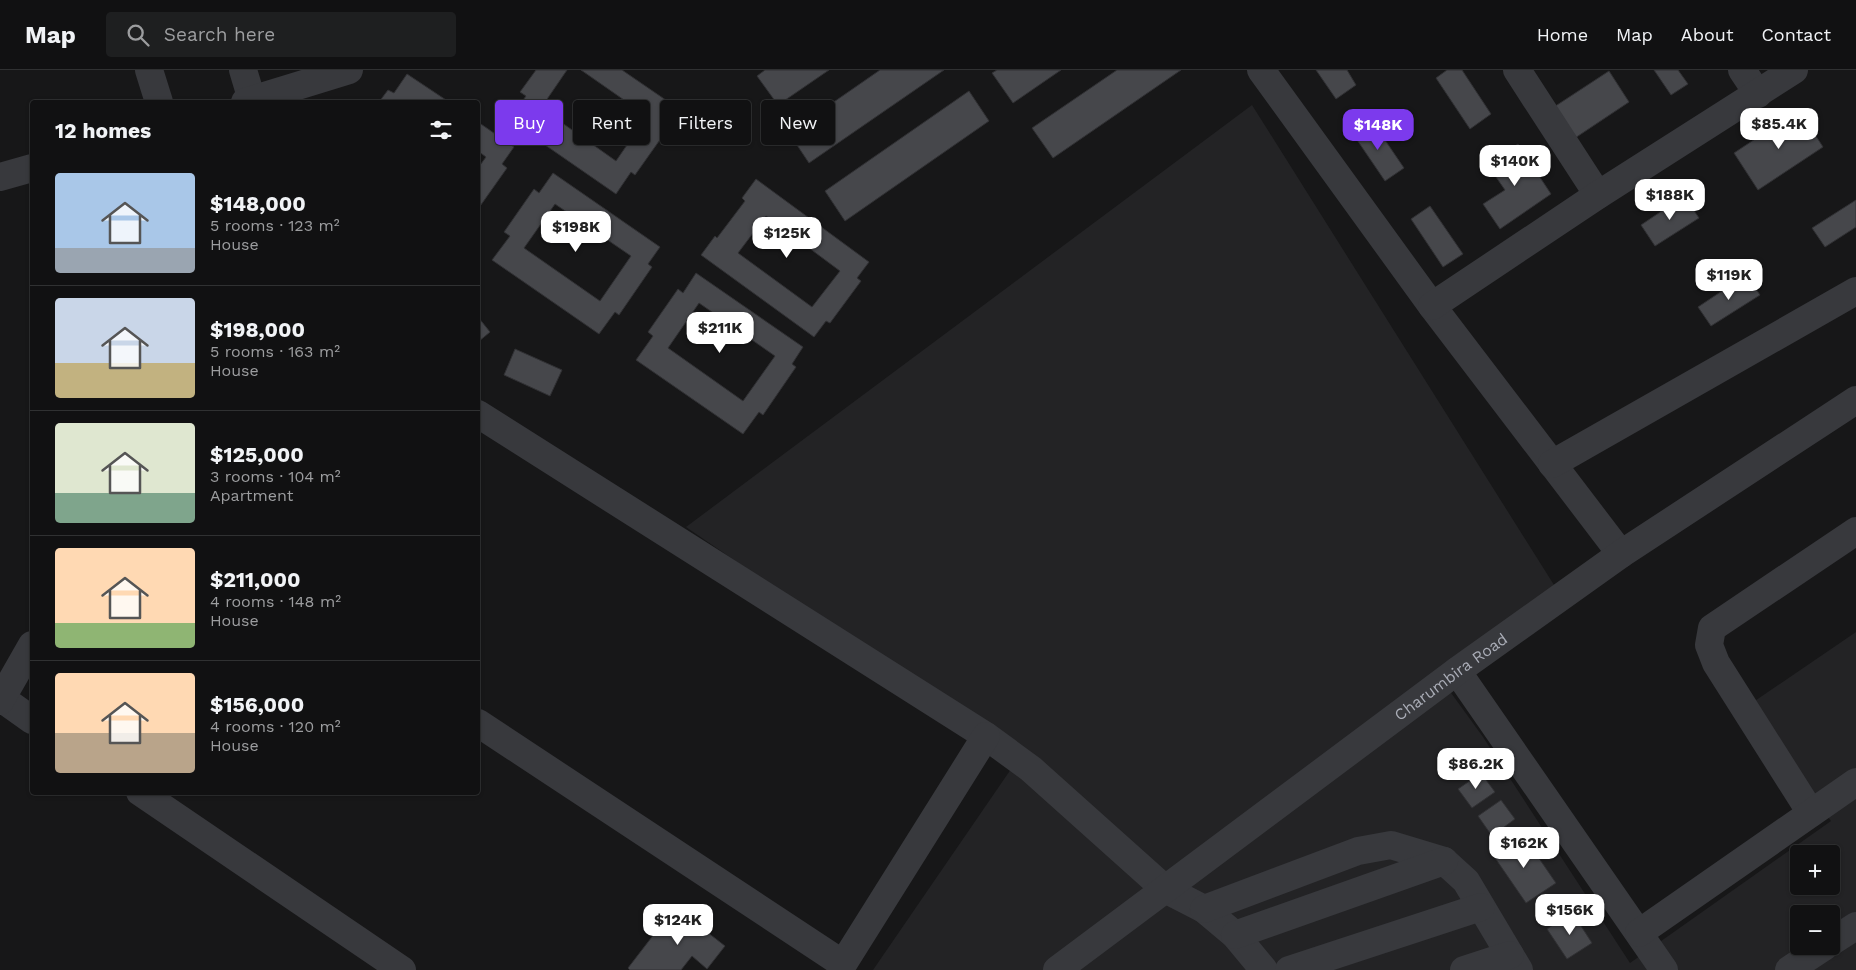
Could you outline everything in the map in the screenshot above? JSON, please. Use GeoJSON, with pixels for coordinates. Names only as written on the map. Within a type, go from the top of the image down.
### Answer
{"type":"FeatureCollection","features":[{"type":"Feature","properties":{"kind":"street"},"geometry":{"type":"LineString","coordinates":[[149,70],[158,100]]}},
{"type":"Feature","properties":{"kind":"street"},"geometry":{"type":"LineString","coordinates":[[243,70],[248,100]]}},
{"type":"Feature","properties":{"kind":"street"},"geometry":{"type":"LineString","coordinates":[[251,100],[349,70]]}},
{"type":"Feature","properties":{"kind":"street"},"geometry":{"type":"LineString","coordinates":[[1261,70],[1432,306],[1620,554]]}},
{"type":"Feature","properties":{"kind":"street"},"geometry":{"type":"LineString","coordinates":[[1517,70],[1598,195]]}},
{"type":"Feature","properties":{"kind":"street"},"geometry":{"type":"LineString","coordinates":[[1742,70],[1758,94]]}},
{"type":"Feature","properties":{"kind":"street"},"geometry":{"type":"LineString","coordinates":[[1432,306],[1598,195],[1794,70]]}},
{"type":"Feature","properties":{"kind":"street"},"geometry":{"type":"LineString","coordinates":[[0,177],[30,169]]}},
{"type":"Feature","properties":{"kind":"street"},"geometry":{"type":"LineString","coordinates":[[1552,464],[1856,292]]}},
{"type":"Feature","properties":{"kind":"street","name":"Charumbira Road"},"geometry":{"type":"LineString","coordinates":[[1057,970],[1456,671],[1620,554],[1856,400]]}},
{"type":"Feature","properties":{"kind":"street"},"geometry":{"type":"LineString","coordinates":[[480,415],[986,736],[1031,769],[1165,889],[1204,908],[1235,935],[1264,970]]}},
{"type":"Feature","properties":{"kind":"street"},"geometry":{"type":"LineString","coordinates":[[1812,813],[1716,663],[1709,645],[1712,628],[1856,531]]}},
{"type":"Feature","properties":{"kind":"street"},"geometry":{"type":"LineString","coordinates":[[30,649],[1,700],[30,719]]}},
{"type":"Feature","properties":{"kind":"street"},"geometry":{"type":"LineString","coordinates":[[1456,671],[1664,970]]}},
{"type":"Feature","properties":{"kind":"street"},"geometry":{"type":"LineString","coordinates":[[480,724],[841,967],[986,736]]}},
{"type":"Feature","properties":{"kind":"street"},"geometry":{"type":"LineString","coordinates":[[1638,933],[1856,782]]}},
{"type":"Feature","properties":{"kind":"street"},"geometry":{"type":"LineString","coordinates":[[144,795],[402,970]]}},
{"type":"Feature","properties":{"kind":"street"},"geometry":{"type":"LineString","coordinates":[[1204,908],[1358,851],[1391,845],[1444,861],[1466,881],[1514,962],[1464,970]]}},
{"type":"Feature","properties":{"kind":"street"},"geometry":{"type":"LineString","coordinates":[[1235,935],[1444,861]]}},
{"type":"Feature","properties":{"kind":"street"},"geometry":{"type":"LineString","coordinates":[[1289,970],[1481,907]]}},
{"type":"Feature","properties":{"kind":"street"},"geometry":{"type":"LineString","coordinates":[[1840,936],[1856,926]]}},
{"type":"Feature","properties":{"kind":"street"},"geometry":{"type":"LineString","coordinates":[[1789,970],[1812,955]]}},
{"type":"Feature","properties":{"kind":"shaded area"},"geometry":{"type":"Polygon","coordinates":[[[1252,105],[1554,585],[1441,679],[1483,737],[1630,963],[1790,850],[1790,895],[1840,895],[1840,845],[1797,845],[1831,821],[1746,707],[1856,632],[1856,970],[873,970],[1020,756],[686,527],[1252,105]]]}},
{"type":"Feature","properties":{"kind":"building"},"geometry":{"type":"Polygon","coordinates":[[[536,70],[567,70],[546,100],[523,100],[526,96],[520,92],[536,70]]]}},
{"type":"Feature","properties":{"kind":"building"},"geometry":{"type":"Polygon","coordinates":[[[581,70],[622,70],[666,100],[660,100],[660,140],[635,175],[631,172],[616,194],[545,145],[563,145],[563,124],[573,131],[573,145],[593,145],[616,161],[627,145],[650,145],[650,100],[624,100],[581,70]]]}},
{"type":"Feature","properties":{"kind":"building"},"geometry":{"type":"Polygon","coordinates":[[[765,70],[829,70],[785,100],[774,100],[757,76],[765,70]]]}},
{"type":"Feature","properties":{"kind":"building"},"geometry":{"type":"Polygon","coordinates":[[[880,70],[944,70],[809,163],[797,145],[835,145],[835,101],[880,70]]]}},
{"type":"Feature","properties":{"kind":"building"},"geometry":{"type":"Polygon","coordinates":[[[997,70],[1061,70],[1013,103],[992,73],[997,70]]]}},
{"type":"Feature","properties":{"kind":"building"},"geometry":{"type":"Polygon","coordinates":[[[1117,70],[1181,70],[1053,158],[1032,128],[1117,70]]]}},
{"type":"Feature","properties":{"kind":"building"},"geometry":{"type":"Polygon","coordinates":[[[1316,70],[1347,70],[1356,85],[1336,99],[1316,70]]]}},
{"type":"Feature","properties":{"kind":"building"},"geometry":{"type":"Polygon","coordinates":[[[1447,70],[1462,70],[1491,114],[1470,129],[1436,78],[1447,70]]]}},
{"type":"Feature","properties":{"kind":"building"},"geometry":{"type":"Polygon","coordinates":[[[1654,70],[1678,70],[1688,84],[1671,95],[1654,70]]]}},
{"type":"Feature","properties":{"kind":"building"},"geometry":{"type":"Polygon","coordinates":[[[1609,71],[1629,102],[1575,138],[1554,107],[1609,71]]]}},
{"type":"Feature","properties":{"kind":"building"},"geometry":{"type":"Polygon","coordinates":[[[407,74],[446,100],[380,100],[388,90],[394,93],[407,74]]]}},
{"type":"Feature","properties":{"kind":"building"},"geometry":{"type":"Polygon","coordinates":[[[969,91],[989,121],[845,221],[825,191],[969,91]]]}},
{"type":"Feature","properties":{"kind":"building"},"geometry":{"type":"Polygon","coordinates":[[[1799,110],[1823,147],[1758,190],[1734,153],[1799,110]]]}},
{"type":"Feature","properties":{"kind":"building"},"geometry":{"type":"Polygon","coordinates":[[[1372,121],[1404,168],[1385,181],[1353,134],[1372,121]]]}},
{"type":"Feature","properties":{"kind":"building"},"geometry":{"type":"Polygon","coordinates":[[[480,123],[495,134],[495,145],[511,145],[514,147],[502,164],[507,168],[480,206],[480,165],[486,157],[480,152],[480,123]]]}},
{"type":"Feature","properties":{"kind":"building"},"geometry":{"type":"Polygon","coordinates":[[[1518,144],[1551,194],[1500,229],[1483,204],[1505,190],[1487,164],[1518,144]]]}},
{"type":"Feature","properties":{"kind":"building"},"geometry":{"type":"Polygon","coordinates":[[[553,173],[660,247],[648,264],[652,267],[619,315],[615,312],[599,334],[492,260],[510,236],[504,232],[534,189],[539,193],[553,173]],[[555,204],[524,248],[600,301],[631,256],[555,204]]]}},
{"type":"Feature","properties":{"kind":"building"},"geometry":{"type":"Polygon","coordinates":[[[756,179],[869,262],[857,278],[861,281],[830,323],[826,321],[814,337],[701,255],[715,236],[717,238],[745,201],[742,198],[756,179]],[[766,216],[738,253],[812,307],[840,271],[766,216]]]}},
{"type":"Feature","properties":{"kind":"building"},"geometry":{"type":"Polygon","coordinates":[[[1684,196],[1699,218],[1655,246],[1641,225],[1684,196]]]}},
{"type":"Feature","properties":{"kind":"building"},"geometry":{"type":"Polygon","coordinates":[[[1856,200],[1856,227],[1825,247],[1812,228],[1856,200]]]}},
{"type":"Feature","properties":{"kind":"building"},"geometry":{"type":"Polygon","coordinates":[[[1430,206],[1463,254],[1443,267],[1411,219],[1430,206]]]}},
{"type":"Feature","properties":{"kind":"building"},"geometry":{"type":"Polygon","coordinates":[[[696,273],[803,347],[792,364],[796,367],[763,415],[759,412],[743,434],[636,360],[653,336],[648,332],[678,289],[683,293],[696,273]],[[699,303],[668,348],[743,401],[775,356],[699,303]]]}},
{"type":"Feature","properties":{"kind":"building"},"geometry":{"type":"Polygon","coordinates":[[[1746,275],[1760,295],[1711,326],[1698,307],[1746,275]]]}},
{"type":"Feature","properties":{"kind":"building"},"geometry":{"type":"Polygon","coordinates":[[[480,320],[490,332],[480,340],[480,320]]]}},
{"type":"Feature","properties":{"kind":"building"},"geometry":{"type":"Polygon","coordinates":[[[515,349],[562,370],[550,396],[504,375],[515,349]]]}},
{"type":"Feature","properties":{"kind":"building"},"geometry":{"type":"Polygon","coordinates":[[[1481,773],[1495,792],[1472,808],[1458,789],[1481,773]]]}},
{"type":"Feature","properties":{"kind":"building"},"geometry":{"type":"Polygon","coordinates":[[[1501,800],[1515,819],[1492,836],[1478,816],[1501,800]]]}},
{"type":"Feature","properties":{"kind":"building"},"geometry":{"type":"Polygon","coordinates":[[[1523,835],[1556,883],[1526,903],[1493,855],[1523,835]]]}},
{"type":"Feature","properties":{"kind":"building"},"geometry":{"type":"Polygon","coordinates":[[[675,907],[725,946],[707,969],[692,956],[681,970],[630,970],[628,968],[675,907]]]}},
{"type":"Feature","properties":{"kind":"building"},"geometry":{"type":"Polygon","coordinates":[[[1572,912],[1592,943],[1567,959],[1547,929],[1572,912]]]}}]}
